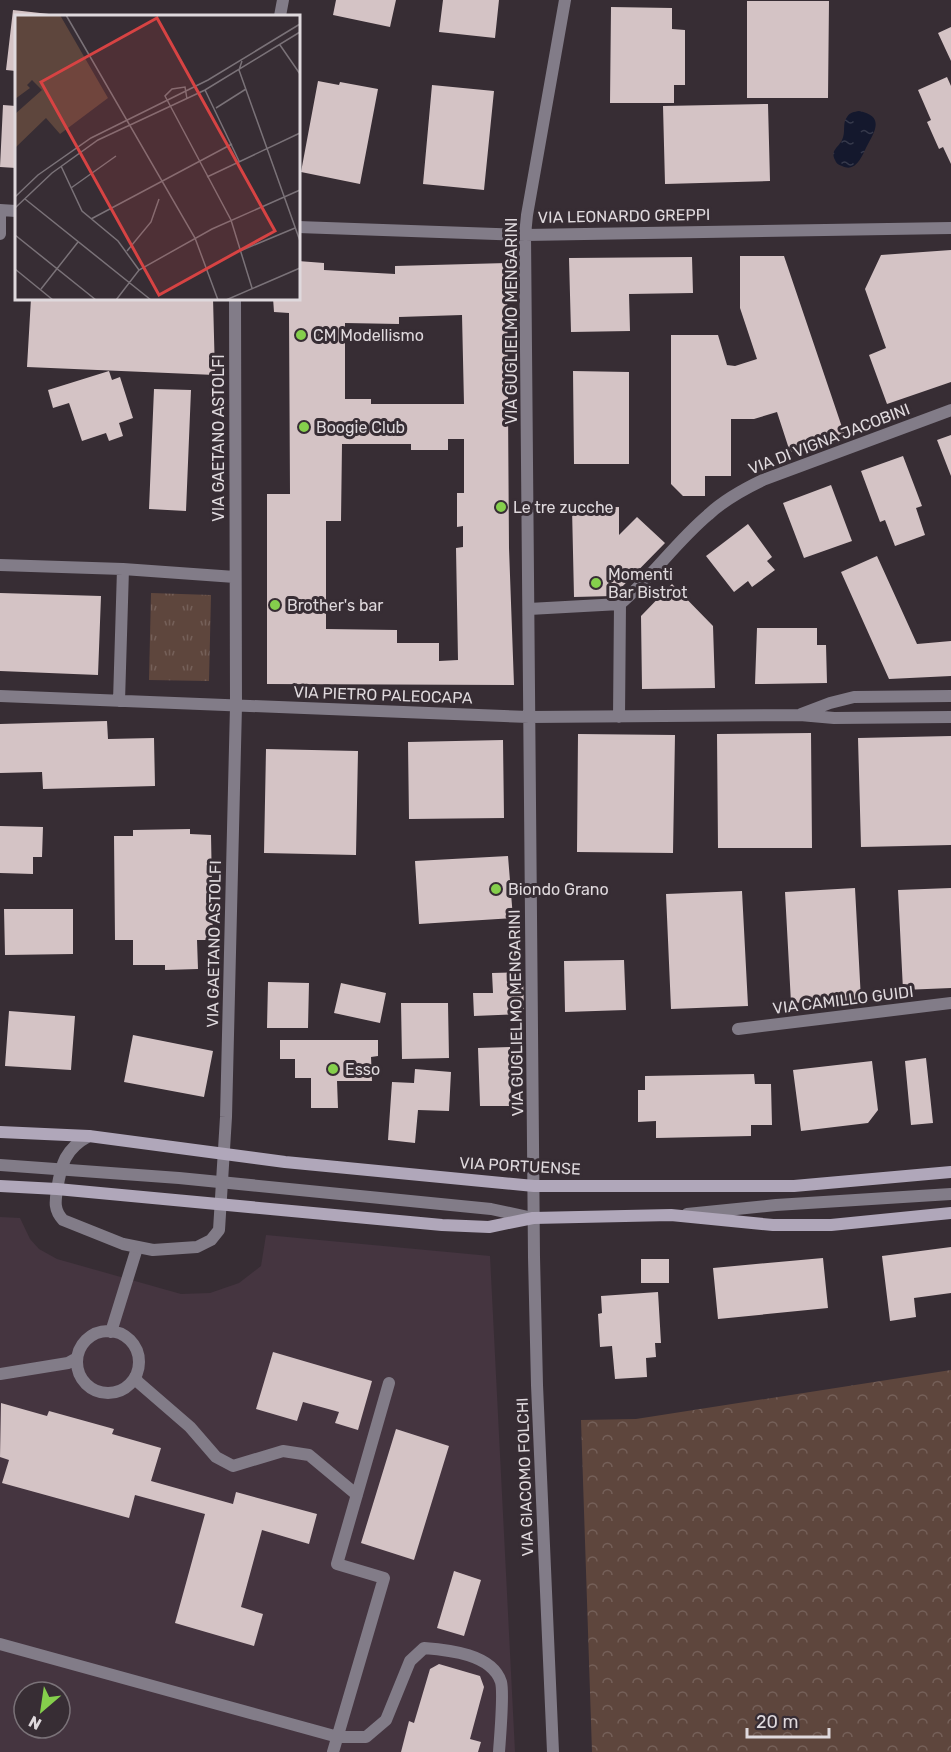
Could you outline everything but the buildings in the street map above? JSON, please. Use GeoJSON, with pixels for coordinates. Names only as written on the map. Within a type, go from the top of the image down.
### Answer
{"type":"FeatureCollection","features":[{"type":"Feature","properties":{"kind":"main road","name":"VIA PORTUENSE"},"geometry":{"type":"LineString","coordinates":[[0,1132],[89,1136],[343,1168],[534,1186],[794,1186],[951,1172]]}},
{"type":"Feature","properties":{"kind":"main road"},"geometry":{"type":"LineString","coordinates":[[0,1186],[489,1227],[533,1218],[671,1215],[773,1225],[831,1225],[951,1213]]}},
{"type":"Feature","properties":{"kind":"street"},"geometry":{"type":"LineString","coordinates":[[280,15],[283,0]]}},
{"type":"Feature","properties":{"kind":"street","name":"VIA GUGLIELMO MENGARINI"},"geometry":{"type":"LineString","coordinates":[[533,1200],[525,234],[565,0]]}},
{"type":"Feature","properties":{"kind":"street"},"geometry":{"type":"LineString","coordinates":[[0,234],[0,210],[15,211]]}},
{"type":"Feature","properties":{"kind":"street","name":"VIA LEONARDO GREPPI"},"geometry":{"type":"LineString","coordinates":[[300,226],[525,234],[951,228]]}},
{"type":"Feature","properties":{"kind":"street","name":"VIA GAETANO ASTOLFI"},"geometry":{"type":"LineString","coordinates":[[223,1182],[236,706],[235,300]]}},
{"type":"Feature","properties":{"kind":"street","name":"VIA DI VIGNA JACOBINI"},"geometry":{"type":"LineString","coordinates":[[620,604],[708,514],[748,487],[951,410]]}},
{"type":"Feature","properties":{"kind":"street"},"geometry":{"type":"LineString","coordinates":[[0,565],[123,569],[235,577]]}},
{"type":"Feature","properties":{"kind":"street"},"geometry":{"type":"LineString","coordinates":[[119,701],[123,569]]}},
{"type":"Feature","properties":{"kind":"street"},"geometry":{"type":"LineString","coordinates":[[529,609],[620,604],[619,717]]}},
{"type":"Feature","properties":{"kind":"street","name":"VIA PIETRO PALEOCAPA"},"geometry":{"type":"LineString","coordinates":[[0,696],[529,717],[800,715],[834,718],[951,717]]}},
{"type":"Feature","properties":{"kind":"street"},"geometry":{"type":"LineString","coordinates":[[800,715],[830,703],[854,697],[951,696]]}},
{"type":"Feature","properties":{"kind":"street","name":"VIA CAMILLO GUIDI"},"geometry":{"type":"LineString","coordinates":[[738,1029],[951,1003]]}},
{"type":"Feature","properties":{"kind":"street"},"geometry":{"type":"LineString","coordinates":[[89,1136],[70,1150],[59,1168],[56,1213],[69,1224],[137,1248],[168,1250],[204,1245],[211,1240],[219,1230],[223,1182]]}},
{"type":"Feature","properties":{"kind":"street"},"geometry":{"type":"LineString","coordinates":[[0,1165],[223,1182],[491,1209],[533,1218]]}},
{"type":"Feature","properties":{"kind":"street"},"geometry":{"type":"LineString","coordinates":[[671,1215],[776,1205],[951,1194]]}},
{"type":"Feature","properties":{"kind":"street","name":"VIA GIACOMO FOLCHI"},"geometry":{"type":"LineString","coordinates":[[533,1200],[537,1385],[553,1752]]}},
{"type":"Feature","properties":{"kind":"street"},"geometry":{"type":"LineString","coordinates":[[111,1332],[137,1248]]}},
{"type":"Feature","properties":{"kind":"street"},"geometry":{"type":"LineString","coordinates":[[111,1332],[129,1340],[135,1348],[139,1358],[138,1368],[135,1377],[119,1391],[98,1392],[82,1379],[77,1359],[85,1341],[93,1335],[111,1332]]}},
{"type":"Feature","properties":{"kind":"street"},"geometry":{"type":"LineString","coordinates":[[0,1374],[68,1363],[77,1359]]}},
{"type":"Feature","properties":{"kind":"street"},"geometry":{"type":"LineString","coordinates":[[135,1377],[190,1427],[216,1457],[233,1466],[283,1451],[309,1455],[357,1495]]}},
{"type":"Feature","properties":{"kind":"street"},"geometry":{"type":"LineString","coordinates":[[333,1752],[384,1578],[337,1564],[389,1383]]}},
{"type":"Feature","properties":{"kind":"street"},"geometry":{"type":"LineString","coordinates":[[0,1644],[338,1737],[366,1737],[386,1720],[410,1661],[424,1648],[454,1650],[494,1668],[501,1683],[499,1752]]}},
{"type":"Feature","properties":{"kind":"shaded area"},"geometry":{"type":"Polygon","coordinates":[[[0,1217],[20,1218],[30,1239],[39,1249],[57,1259],[181,1294],[210,1293],[239,1283],[261,1266],[266,1235],[490,1256],[515,1752],[0,1752],[0,1217]]]}},
{"type":"Feature","properties":{"kind":"green space"},"geometry":{"type":"Polygon","coordinates":[[[151,593],[211,595],[209,681],[149,680],[151,593]]]}},
{"type":"Feature","properties":{"kind":"green space"},"geometry":{"type":"Polygon","coordinates":[[[951,1370],[951,1752],[592,1752],[581,1420],[636,1419],[951,1370]]]}},
{"type":"Feature","properties":{"kind":"water"},"geometry":{"type":"Polygon","coordinates":[[[859,111],[872,116],[876,124],[875,129],[858,162],[847,168],[837,163],[834,154],[843,137],[848,115],[859,111]]]}},
{"type":"Feature","properties":{"kind":"place","name":"CM Modellismo"},"geometry":{"type":"Point","coordinates":[301,335]}},
{"type":"Feature","properties":{"kind":"place","name":"Boogie Club"},"geometry":{"type":"Point","coordinates":[304,427]}},
{"type":"Feature","properties":{"kind":"place","name":"Le tre zucche"},"geometry":{"type":"Point","coordinates":[501,507]}},
{"type":"Feature","properties":{"kind":"place","name":"Momenti Bar Bistrot"},"geometry":{"type":"Point","coordinates":[596,583]}},
{"type":"Feature","properties":{"kind":"place","name":"Brother's bar"},"geometry":{"type":"Point","coordinates":[275,605]}},
{"type":"Feature","properties":{"kind":"place","name":"Biondo Grano"},"geometry":{"type":"Point","coordinates":[496,889]}},
{"type":"Feature","properties":{"kind":"place","name":"Esso"},"geometry":{"type":"Point","coordinates":[333,1069]}}]}
